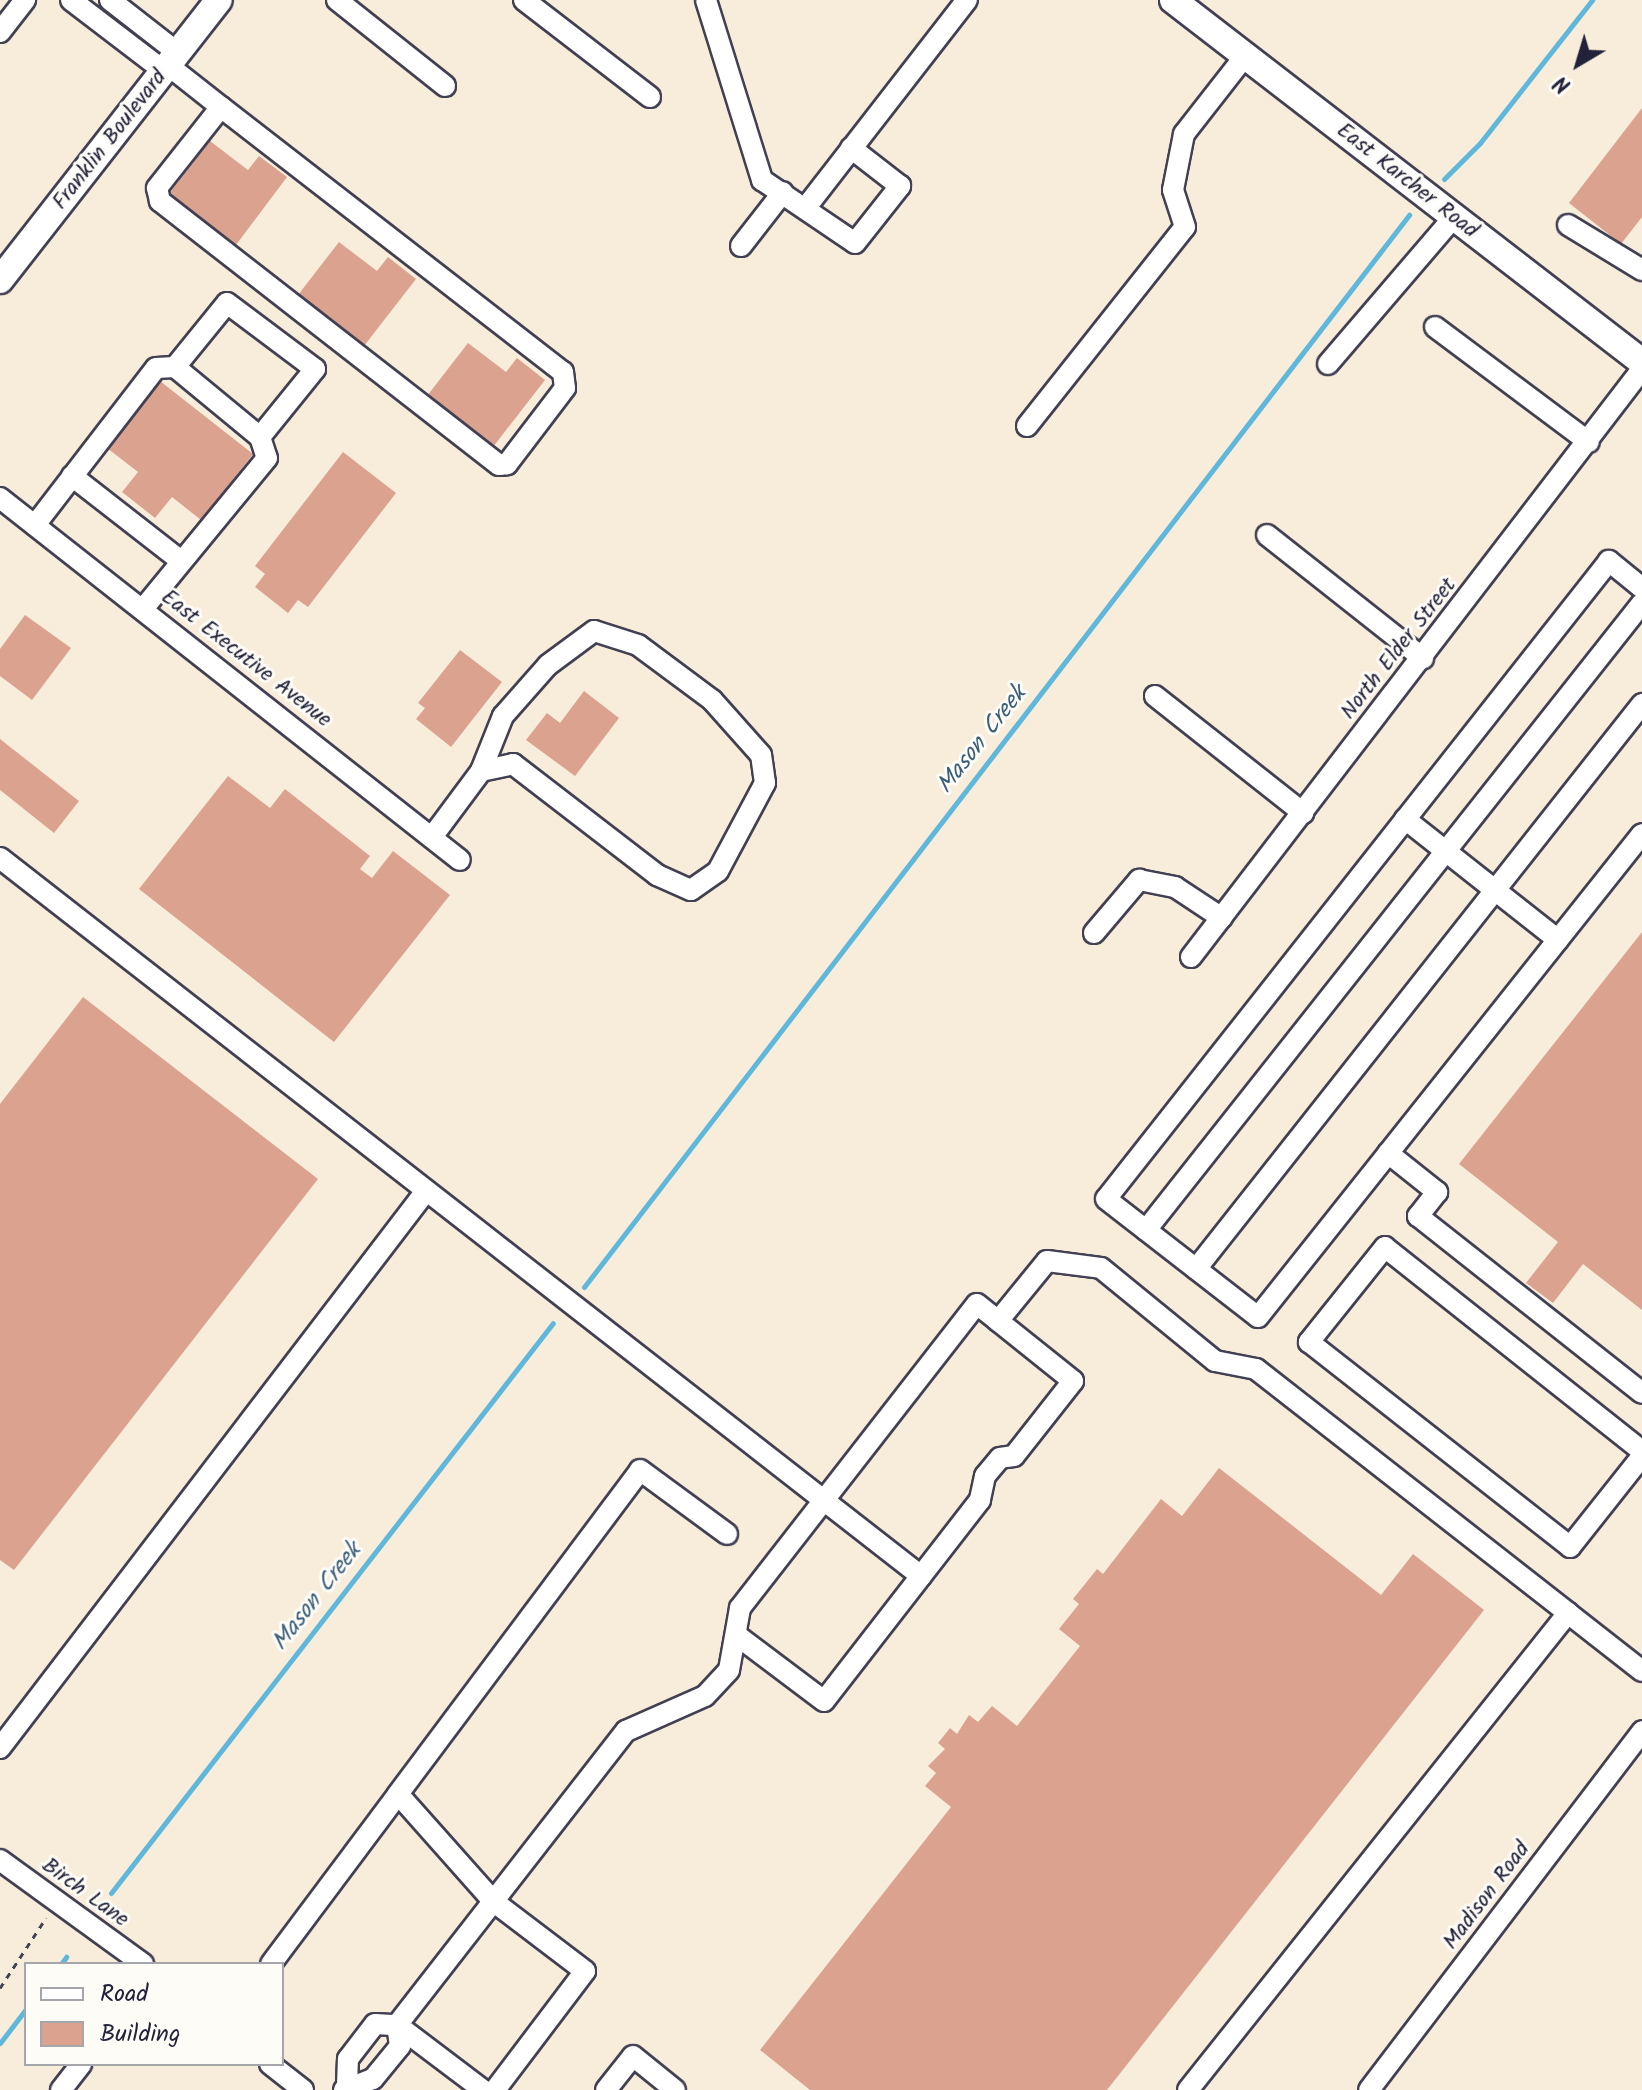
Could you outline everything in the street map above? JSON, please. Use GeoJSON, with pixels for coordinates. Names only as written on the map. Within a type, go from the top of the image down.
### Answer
{"type":"FeatureCollection","features":[{"type":"Feature","properties":{"kind":"main road","name":"Franklin Boulevard"},"geometry":{"type":"LineString","coordinates":[[0,280],[219,0]]}},
{"type":"Feature","properties":{"kind":"main road","name":"East Karcher Road"},"geometry":{"type":"LineString","coordinates":[[1173,0],[1642,362]]}},
{"type":"Feature","properties":{"kind":"street"},"geometry":{"type":"LineString","coordinates":[[0,32],[25,0]]}},
{"type":"Feature","properties":{"kind":"street"},"geometry":{"type":"LineString","coordinates":[[71,0],[170,63]]}},
{"type":"Feature","properties":{"kind":"street"},"geometry":{"type":"LineString","coordinates":[[110,0],[170,63],[221,107],[563,372],[565,388],[507,464],[499,465],[160,201],[157,188],[221,107]]}},
{"type":"Feature","properties":{"kind":"street"},"geometry":{"type":"LineString","coordinates":[[337,0],[445,86]]}},
{"type":"Feature","properties":{"kind":"street"},"geometry":{"type":"LineString","coordinates":[[524,0],[650,97]]}},
{"type":"Feature","properties":{"kind":"street"},"geometry":{"type":"LineString","coordinates":[[706,0],[762,180],[807,206],[855,243],[900,186],[851,148]]}},
{"type":"Feature","properties":{"kind":"street"},"geometry":{"type":"LineString","coordinates":[[807,206],[967,0]]}},
{"type":"Feature","properties":{"kind":"street"},"geometry":{"type":"LineString","coordinates":[[1027,426],[1185,227],[1173,190],[1184,134],[1245,56]]}},
{"type":"Feature","properties":{"kind":"street"},"geometry":{"type":"LineString","coordinates":[[741,246],[783,192]]}},
{"type":"Feature","properties":{"kind":"street"},"geometry":{"type":"LineString","coordinates":[[1328,364],[1454,217]]}},
{"type":"Feature","properties":{"kind":"street"},"geometry":{"type":"LineString","coordinates":[[1568,225],[1642,270]]}},
{"type":"Feature","properties":{"kind":"street"},"geometry":{"type":"LineString","coordinates":[[175,367],[227,303],[315,369],[260,437]]}},
{"type":"Feature","properties":{"kind":"street"},"geometry":{"type":"LineString","coordinates":[[1435,327],[1589,442]]}},
{"type":"Feature","properties":{"kind":"street"},"geometry":{"type":"LineString","coordinates":[[35,525],[156,368],[175,367],[260,437],[267,458],[143,609]]}},
{"type":"Feature","properties":{"kind":"street","name":"North Elder Street"},"geometry":{"type":"LineString","coordinates":[[1191,957],[1642,369]]}},
{"type":"Feature","properties":{"kind":"street"},"geometry":{"type":"LineString","coordinates":[[72,476],[181,561]]}},
{"type":"Feature","properties":{"kind":"street","name":"East Executive Avenue"},"geometry":{"type":"LineString","coordinates":[[0,498],[460,860]]}},
{"type":"Feature","properties":{"kind":"street"},"geometry":{"type":"LineString","coordinates":[[1267,535],[1423,658]]}},
{"type":"Feature","properties":{"kind":"street"},"geometry":{"type":"LineString","coordinates":[[1642,588],[1609,561],[1106,1199],[1258,1317],[1642,834]]}},
{"type":"Feature","properties":{"kind":"street"},"geometry":{"type":"LineString","coordinates":[[1146,1230],[1642,603]]}},
{"type":"Feature","properties":{"kind":"street"},"geometry":{"type":"LineString","coordinates":[[432,837],[481,771],[503,716],[548,665],[594,631],[638,645],[712,700],[761,755],[765,783],[718,871],[691,890],[657,875],[513,764],[481,771]]}},
{"type":"Feature","properties":{"kind":"street"},"geometry":{"type":"LineString","coordinates":[[1155,696],[1303,813]]}},
{"type":"Feature","properties":{"kind":"street"},"geometry":{"type":"LineString","coordinates":[[1196,1269],[1642,704]]}},
{"type":"Feature","properties":{"kind":"street"},"geometry":{"type":"LineString","coordinates":[[1405,819],[1558,940]]}},
{"type":"Feature","properties":{"kind":"street"},"geometry":{"type":"LineString","coordinates":[[0,858],[921,1576]]}},
{"type":"Feature","properties":{"kind":"street"},"geometry":{"type":"LineString","coordinates":[[1094,933],[1139,880],[1175,887],[1222,918]]}},
{"type":"Feature","properties":{"kind":"street"},"geometry":{"type":"LineString","coordinates":[[1388,1153],[1437,1192],[1418,1216],[1642,1393]]}},
{"type":"Feature","properties":{"kind":"street"},"geometry":{"type":"LineString","coordinates":[[2,1745],[426,1191]]}},
{"type":"Feature","properties":{"kind":"street"},"geometry":{"type":"LineString","coordinates":[[1385,1247],[1642,1454],[1570,1547],[1309,1342],[1385,1247]]}},
{"type":"Feature","properties":{"kind":"street"},"geometry":{"type":"LineString","coordinates":[[998,1321],[1047,1261],[1101,1268],[1215,1361],[1256,1369],[1642,1671]]}},
{"type":"Feature","properties":{"kind":"street"},"geometry":{"type":"LineString","coordinates":[[977,1304],[998,1321],[1073,1381],[1014,1456],[1000,1458],[985,1476],[980,1500],[824,1701],[747,1643],[740,1608],[977,1304]]}},
{"type":"Feature","properties":{"kind":"street"},"geometry":{"type":"LineString","coordinates":[[272,1962],[640,1470],[727,1534]]}},
{"type":"Feature","properties":{"kind":"street"},"geometry":{"type":"LineString","coordinates":[[1188,2090],[1568,1613]]}},
{"type":"Feature","properties":{"kind":"street"},"geometry":{"type":"LineString","coordinates":[[483,2090],[397,2025],[375,2024],[348,2059],[345,2088],[373,2079],[400,2046],[397,2025],[626,1731],[705,1696],[729,1670],[747,1643]]}},
{"type":"Feature","properties":{"kind":"street","name":"Madison Road"},"geometry":{"type":"LineString","coordinates":[[1369,2090],[1642,1731]]}},
{"type":"Feature","properties":{"kind":"street"},"geometry":{"type":"LineString","coordinates":[[398,1794],[494,1902],[585,1971],[495,2090]]}},
{"type":"Feature","properties":{"kind":"street","name":"Birch Lane"},"geometry":{"type":"LineString","coordinates":[[0,1860],[140,1962]]}},
{"type":"Feature","properties":{"kind":"street"},"geometry":{"type":"LineString","coordinates":[[606,2090],[633,2056],[675,2090]]}},
{"type":"Feature","properties":{"kind":"street"},"geometry":{"type":"LineString","coordinates":[[61,2090],[79,2066]]}},
{"type":"Feature","properties":{"kind":"street"},"geometry":{"type":"LineString","coordinates":[[273,2066],[303,2090]]}},
{"type":"Feature","properties":{"kind":"path"},"geometry":{"type":"LineString","coordinates":[[0,1987],[57,1903]]}},
{"type":"Feature","properties":{"kind":"building"},"geometry":{"type":"Polygon","coordinates":[[[1642,108],[1642,217],[1621,244],[1569,203],[1642,108]]]}},
{"type":"Feature","properties":{"kind":"building"},"geometry":{"type":"Polygon","coordinates":[[[210,141],[248,170],[259,156],[287,177],[236,245],[169,194],[210,141]]]}},
{"type":"Feature","properties":{"kind":"building"},"geometry":{"type":"Polygon","coordinates":[[[339,242],[377,271],[388,257],[416,279],[364,346],[298,295],[339,242]]]}},
{"type":"Feature","properties":{"kind":"building"},"geometry":{"type":"Polygon","coordinates":[[[468,343],[506,372],[517,358],[545,380],[493,447],[427,396],[468,343]]]}},
{"type":"Feature","properties":{"kind":"building"},"geometry":{"type":"Polygon","coordinates":[[[160,381],[253,454],[201,520],[172,497],[155,518],[122,492],[138,472],[107,448],[160,381]]]}},
{"type":"Feature","properties":{"kind":"building"},"geometry":{"type":"Polygon","coordinates":[[[343,452],[396,493],[308,607],[298,600],[288,613],[255,587],[265,574],[255,566],[343,452]]]}},
{"type":"Feature","properties":{"kind":"building"},"geometry":{"type":"Polygon","coordinates":[[[25,615],[71,648],[32,700],[0,676],[0,649],[25,615]]]}},
{"type":"Feature","properties":{"kind":"building"},"geometry":{"type":"Polygon","coordinates":[[[460,650],[502,682],[451,747],[416,719],[425,708],[418,703],[460,650]]]}},
{"type":"Feature","properties":{"kind":"building"},"geometry":{"type":"Polygon","coordinates":[[[584,691],[619,718],[575,776],[526,740],[547,713],[560,723],[584,691]]]}},
{"type":"Feature","properties":{"kind":"building"},"geometry":{"type":"Polygon","coordinates":[[[0,739],[79,801],[54,833],[0,790],[0,739]]]}},
{"type":"Feature","properties":{"kind":"building"},"geometry":{"type":"Polygon","coordinates":[[[228,776],[270,808],[285,789],[370,856],[360,869],[372,878],[393,851],[450,895],[334,1042],[139,889],[228,776]]]}},
{"type":"Feature","properties":{"kind":"building"},"geometry":{"type":"Polygon","coordinates":[[[1642,932],[1642,1310],[1583,1264],[1553,1303],[1526,1283],[1558,1242],[1459,1164],[1642,932]]]}},
{"type":"Feature","properties":{"kind":"building"},"geometry":{"type":"Polygon","coordinates":[[[83,997],[318,1179],[14,1570],[0,1560],[0,1104],[83,997]]]}},
{"type":"Feature","properties":{"kind":"building"},"geometry":{"type":"Polygon","coordinates":[[[1219,1468],[1381,1595],[1413,1554],[1484,1610],[1107,2090],[810,2090],[760,2050],[951,1807],[925,1786],[936,1773],[928,1766],[945,1749],[938,1743],[950,1728],[957,1734],[969,1715],[978,1722],[992,1706],[1017,1726],[1080,1646],[1059,1629],[1079,1604],[1073,1599],[1097,1569],[1103,1574],[1161,1499],[1182,1516],[1219,1468]]]}},
{"type":"Feature","properties":{"kind":"waterway","name":"Mason Creek"},"geometry":{"type":"LineString","coordinates":[[1444,179],[1480,143],[1592,0]]}},
{"type":"Feature","properties":{"kind":"waterway","name":"Mason Creek"},"geometry":{"type":"LineString","coordinates":[[584,1287],[1409,215]]}},
{"type":"Feature","properties":{"kind":"waterway","name":"Mason Creek"},"geometry":{"type":"LineString","coordinates":[[111,1893],[553,1323]]}},
{"type":"Feature","properties":{"kind":"waterway","name":"Mason Creek"},"geometry":{"type":"LineString","coordinates":[[62,1962],[66,1957]]}},
{"type":"Feature","properties":{"kind":"waterway","name":"Mason Creek"},"geometry":{"type":"LineString","coordinates":[[0,2043],[24,2012]]}}]}
